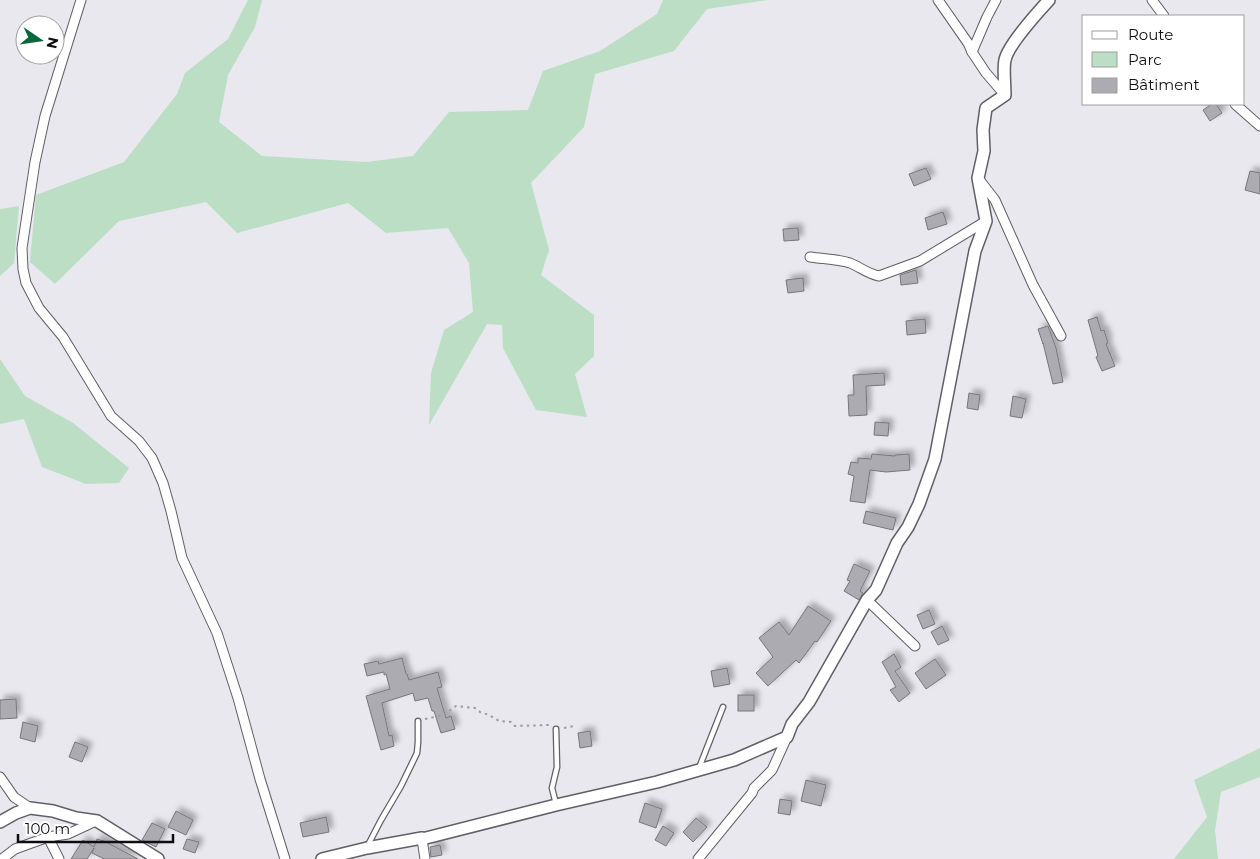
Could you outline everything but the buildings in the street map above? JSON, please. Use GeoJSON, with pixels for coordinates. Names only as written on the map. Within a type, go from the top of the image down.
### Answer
{"type":"FeatureCollection","features":[{"type":"Feature","properties":{"kind":"street"},"geometry":{"type":"LineString","coordinates":[[81,0],[45,116],[34,162],[22,248],[22,269],[26,283],[39,308],[63,337],[112,416],[139,441],[152,458],[166,492],[182,558],[217,633],[285,859]]}},
{"type":"Feature","properties":{"kind":"street"},"geometry":{"type":"LineString","coordinates":[[938,0],[968,43],[972,52],[1005,96]]}},
{"type":"Feature","properties":{"kind":"street"},"geometry":{"type":"LineString","coordinates":[[972,52],[996,0]]}},
{"type":"Feature","properties":{"kind":"street"},"geometry":{"type":"LineString","coordinates":[[1005,96],[1005,59],[1014,42],[1049,0]]}},
{"type":"Feature","properties":{"kind":"street"},"geometry":{"type":"LineString","coordinates":[[1152,0],[1163,15]]}},
{"type":"Feature","properties":{"kind":"street"},"geometry":{"type":"LineString","coordinates":[[698,859],[752,793],[754,788],[772,770],[792,724],[809,702],[867,600],[876,590],[896,543],[908,527],[919,504],[935,459],[975,251],[986,221],[978,178],[984,151],[983,130],[986,108],[1005,96]]}},
{"type":"Feature","properties":{"kind":"street"},"geometry":{"type":"LineString","coordinates":[[1236,105],[1260,126]]}},
{"type":"Feature","properties":{"kind":"street"},"geometry":{"type":"LineString","coordinates":[[978,178],[996,200],[1033,285],[1061,336]]}},
{"type":"Feature","properties":{"kind":"street"},"geometry":{"type":"LineString","coordinates":[[810,258],[836,260],[880,276],[920,261],[986,221]]}},
{"type":"Feature","properties":{"kind":"street"},"geometry":{"type":"LineString","coordinates":[[867,600],[916,646]]}},
{"type":"Feature","properties":{"kind":"street"},"geometry":{"type":"LineString","coordinates":[[322,859],[367,848],[422,839],[556,804],[657,782],[734,760],[787,737]]}},
{"type":"Feature","properties":{"kind":"street"},"geometry":{"type":"LineString","coordinates":[[0,777],[14,797],[30,808],[97,821],[158,859]]}},
{"type":"Feature","properties":{"kind":"street"},"geometry":{"type":"LineString","coordinates":[[0,822],[30,808]]}},
{"type":"Feature","properties":{"kind":"street"},"geometry":{"type":"LineString","coordinates":[[2,859],[15,849],[48,837],[68,834],[97,821]]}},
{"type":"Feature","properties":{"kind":"street"},"geometry":{"type":"LineString","coordinates":[[48,837],[59,859]]}},
{"type":"Feature","properties":{"kind":"street"},"geometry":{"type":"LineString","coordinates":[[422,839],[424,859]]}},
{"type":"Feature","properties":{"kind":"lane"},"geometry":{"type":"LineString","coordinates":[[699,769],[723,706]]}},
{"type":"Feature","properties":{"kind":"lane"},"geometry":{"type":"LineString","coordinates":[[367,848],[417,753],[418,721]]}},
{"type":"Feature","properties":{"kind":"lane"},"geometry":{"type":"LineString","coordinates":[[556,729],[557,768],[552,788],[556,804]]}},
{"type":"Feature","properties":{"kind":"path"},"geometry":{"type":"LineString","coordinates":[[418,721],[444,715],[456,706],[475,708],[499,721],[511,722],[515,726],[550,725],[556,729],[574,726]]}},
{"type":"Feature","properties":{"kind":"green space"},"geometry":{"type":"Polygon","coordinates":[[[248,0],[262,0],[255,27],[228,75],[219,122],[262,156],[366,162],[413,156],[449,112],[528,110],[543,71],[600,51],[657,14],[663,0],[768,0],[707,9],[674,51],[595,74],[584,127],[531,183],[549,250],[541,275],[594,315],[594,356],[575,374],[587,417],[536,410],[503,348],[502,325],[487,324],[429,425],[431,373],[444,330],[473,312],[469,263],[448,228],[386,233],[348,203],[237,233],[206,202],[119,221],[55,284],[30,262],[36,195],[124,162],[177,94],[185,73],[228,39],[248,0]]]}},
{"type":"Feature","properties":{"kind":"green space"},"geometry":{"type":"Polygon","coordinates":[[[19,206],[14,263],[0,276],[0,209],[19,206]]]}},
{"type":"Feature","properties":{"kind":"green space"},"geometry":{"type":"Polygon","coordinates":[[[0,359],[25,396],[73,423],[129,468],[119,483],[86,484],[42,467],[24,419],[0,424],[0,359]]]}},
{"type":"Feature","properties":{"kind":"green space"},"geometry":{"type":"Polygon","coordinates":[[[1260,748],[1260,777],[1221,792],[1215,830],[1218,859],[1174,859],[1207,817],[1194,780],[1260,748]]]}}]}
